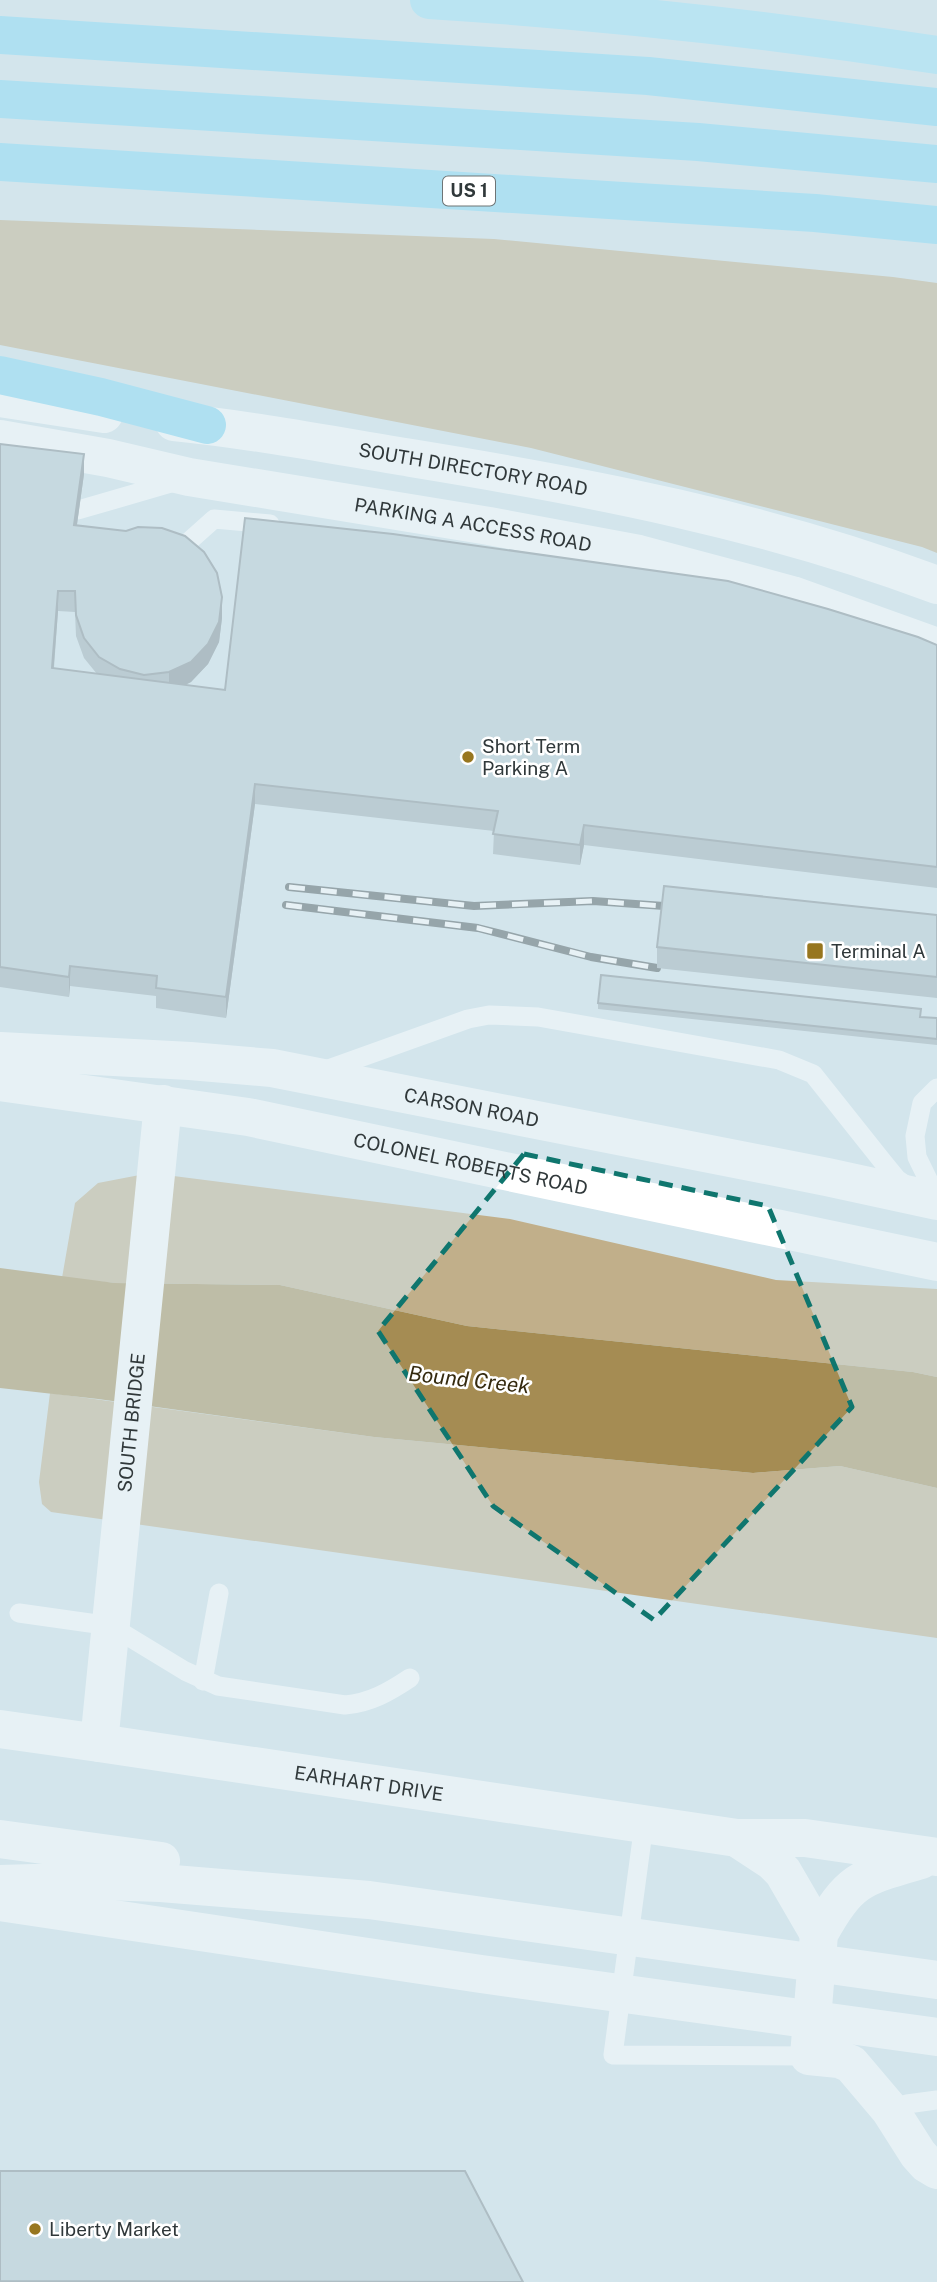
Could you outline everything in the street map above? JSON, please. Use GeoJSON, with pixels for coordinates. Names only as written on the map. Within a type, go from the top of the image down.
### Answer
{"type":"FeatureCollection","features":[{"type":"Feature","properties":{"kind":"highway"},"geometry":{"type":"LineString","coordinates":[[429,0],[638,16],[785,33],[937,55]]}},
{"type":"Feature","properties":{"kind":"highway"},"geometry":{"type":"LineString","coordinates":[[0,35],[648,76],[937,107]]}},
{"type":"Feature","properties":{"kind":"highway"},"geometry":{"type":"LineString","coordinates":[[0,99],[698,142],[937,164]]}},
{"type":"Feature","properties":{"kind":"highway","name":"US 1"},"geometry":{"type":"LineString","coordinates":[[0,162],[802,212],[937,225]]}},
{"type":"Feature","properties":{"kind":"highway"},"geometry":{"type":"LineString","coordinates":[[0,375],[101,397],[207,425]]}},
{"type":"Feature","properties":{"kind":"street","name":"SOUTH DIRECTORY ROAD"},"geometry":{"type":"LineString","coordinates":[[0,398],[97,413],[207,425],[568,484],[743,523],[937,585]]}},
{"type":"Feature","properties":{"kind":"street","name":"PARKING A ACCESS ROAD"},"geometry":{"type":"LineString","coordinates":[[0,439],[579,551],[639,554],[792,595],[937,647]]}},
{"type":"Feature","properties":{"kind":"street","name":"CARSON ROAD"},"geometry":{"type":"LineString","coordinates":[[0,1051],[227,1064],[310,1075],[931,1198]]}},
{"type":"Feature","properties":{"kind":"street","name":"COLONEL ROBERTS ROAD"},"geometry":{"type":"LineString","coordinates":[[0,1082],[248,1117],[937,1262]]}},
{"type":"Feature","properties":{"kind":"street","name":"SOUTH BRIDGE"},"geometry":{"type":"LineString","coordinates":[[99,1743],[163,1104]]}},
{"type":"Feature","properties":{"kind":"street","name":"EARHART DRIVE"},"geometry":{"type":"LineString","coordinates":[[0,1729],[737,1838],[805,1838],[935,1857]]}},
{"type":"Feature","properties":{"kind":"street","name":"EARHART DRIVE"},"geometry":{"type":"LineString","coordinates":[[737,1838],[783,1872],[819,1934]]}},
{"type":"Feature","properties":{"kind":"street"},"geometry":{"type":"LineString","coordinates":[[0,1839],[211,1868],[369,1900]]}},
{"type":"Feature","properties":{"kind":"street","name":"EARHART DRIVE"},"geometry":{"type":"LineString","coordinates":[[809,2056],[819,1934],[838,1900],[850,1888],[874,1874],[935,1857]]}},
{"type":"Feature","properties":{"kind":"street"},"geometry":{"type":"LineString","coordinates":[[0,1884],[103,1881],[161,1883],[369,1900],[937,1980]]}},
{"type":"Feature","properties":{"kind":"street"},"geometry":{"type":"LineString","coordinates":[[0,1902],[468,1972],[937,2037]]}},
{"type":"Feature","properties":{"kind":"street"},"geometry":{"type":"LineString","coordinates":[[809,2056],[839,2059],[851,2064],[890,2110],[918,2154],[937,2170]]}},
{"type":"Feature","properties":{"kind":"lane"},"geometry":{"type":"LineString","coordinates":[[78,510],[189,477]]}},
{"type":"Feature","properties":{"kind":"lane"},"geometry":{"type":"LineString","coordinates":[[185,557],[186,544],[214,519],[284,526]]}},
{"type":"Feature","properties":{"kind":"lane"},"geometry":{"type":"LineString","coordinates":[[310,1075],[468,1019],[489,1015],[538,1017],[779,1060],[813,1074],[897,1178],[931,1198]]}},
{"type":"Feature","properties":{"kind":"lane"},"geometry":{"type":"LineString","coordinates":[[931,1198],[917,1157],[915,1136],[922,1103],[937,1088]]}},
{"type":"Feature","properties":{"kind":"lane"},"geometry":{"type":"LineString","coordinates":[[204,1681],[219,1593]]}},
{"type":"Feature","properties":{"kind":"lane"},"geometry":{"type":"LineString","coordinates":[[19,1613],[111,1626],[204,1681],[236,1690],[345,1705],[362,1704],[378,1698],[410,1678]]}},
{"type":"Feature","properties":{"kind":"lane"},"geometry":{"type":"LineString","coordinates":[[644,1824],[613,2055],[809,2056]]}},
{"type":"Feature","properties":{"kind":"lane"},"geometry":{"type":"LineString","coordinates":[[890,2110],[907,2104],[937,2100]]}},
{"type":"Feature","properties":{"kind":"highlighted area"},"geometry":{"type":"Polygon","coordinates":[[[524,1154],[768,1206],[852,1407],[654,1620],[493,1506],[378,1331],[524,1154]]]}},
{"type":"Feature","properties":{"kind":"shaded area"},"geometry":{"type":"Polygon","coordinates":[[[0,220],[494,239],[937,283],[937,553],[531,448],[0,345],[0,220]]]}},
{"type":"Feature","properties":{"kind":"shaded area"},"geometry":{"type":"Polygon","coordinates":[[[150,1173],[510,1219],[776,1280],[937,1289],[937,1377],[913,1372],[467,1326],[280,1285],[115,1283],[62,1278],[75,1203],[98,1183],[150,1173]]]}},
{"type":"Feature","properties":{"kind":"shaded area"},"geometry":{"type":"Polygon","coordinates":[[[50,1393],[374,1437],[753,1473],[840,1466],[937,1488],[937,1638],[51,1512],[42,1504],[39,1482],[50,1393]]]}},
{"type":"Feature","properties":{"kind":"water","name":"Bound Creek"},"geometry":{"type":"Polygon","coordinates":[[[0,1268],[115,1283],[280,1285],[467,1326],[913,1372],[937,1377],[937,1488],[840,1466],[753,1473],[374,1437],[0,1388],[0,1268]]]}},
{"type":"Feature","properties":{"kind":"building","name":"Short Term Parking A"},"geometry":{"type":"Polygon","coordinates":[[[0,444],[84,454],[74,525],[126,531],[138,527],[162,528],[185,536],[204,552],[217,573],[222,597],[219,622],[208,644],[191,662],[169,672],[144,675],[120,669],[99,657],[84,638],[76,615],[75,591],[58,591],[52,668],[225,690],[245,518],[393,534],[728,581],[828,609],[937,645],[937,867],[584,825],[580,845],[493,834],[498,811],[255,784],[226,997],[156,988],[157,976],[70,966],[69,977],[0,967],[0,444]]]}},
{"type":"Feature","properties":{"kind":"building"},"geometry":{"type":"Polygon","coordinates":[[[664,886],[937,915],[937,977],[657,947],[664,886]]]}},
{"type":"Feature","properties":{"kind":"building"},"geometry":{"type":"Polygon","coordinates":[[[601,975],[921,1009],[920,1017],[937,1018],[937,1039],[598,1003],[601,975]]]}},
{"type":"Feature","properties":{"kind":"building"},"geometry":{"type":"Polygon","coordinates":[[[0,2171],[465,2171],[523,2282],[0,2281],[0,2171]]]}},
{"type":"Feature","properties":{"kind":"railway"},"geometry":{"type":"LineString","coordinates":[[289,887],[474,906],[593,901],[664,906]]}},
{"type":"Feature","properties":{"kind":"railway"},"geometry":{"type":"LineString","coordinates":[[286,905],[478,928],[591,957],[657,968]]}},
{"type":"Feature","properties":{"kind":"place","name":"Short Term Parking A"},"geometry":{"type":"Point","coordinates":[468,757]}},
{"type":"Feature","properties":{"kind":"place","name":"Terminal A"},"geometry":{"type":"Point","coordinates":[815,951]}},
{"type":"Feature","properties":{"kind":"place","name":"Liberty Market"},"geometry":{"type":"Point","coordinates":[35,2229]}}]}
